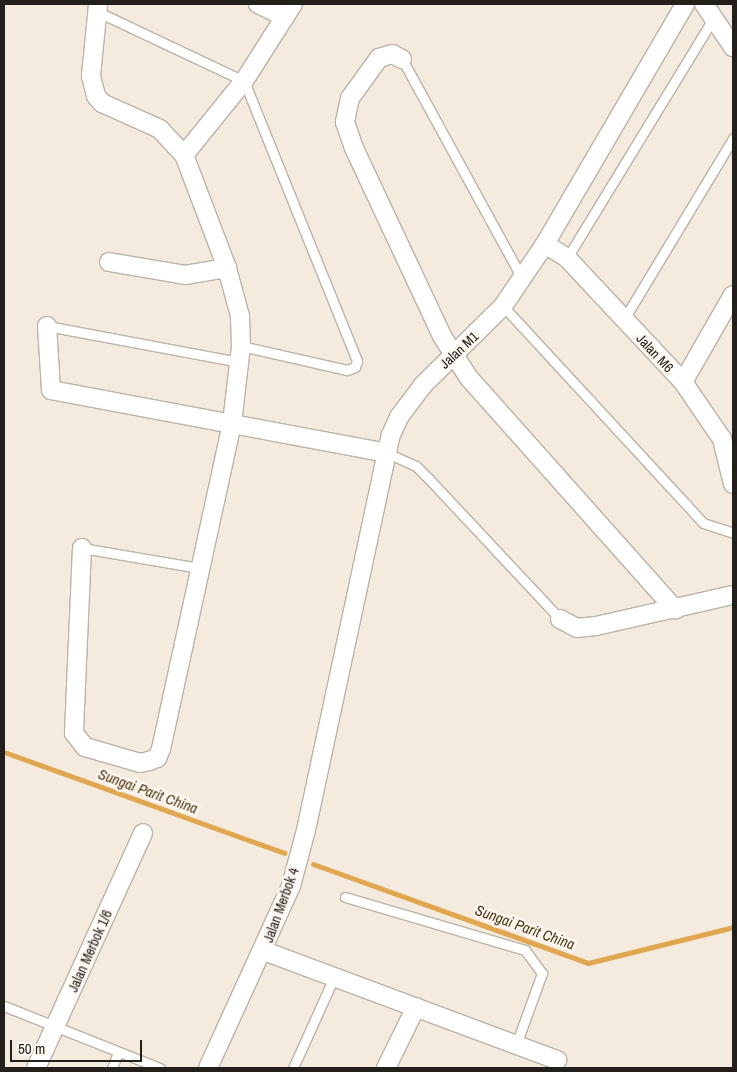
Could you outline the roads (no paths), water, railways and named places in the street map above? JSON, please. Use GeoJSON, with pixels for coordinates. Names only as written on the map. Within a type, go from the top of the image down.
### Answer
{"type":"FeatureCollection","features":[{"type":"Feature","properties":{"kind":"street"},"geometry":{"type":"LineString","coordinates":[[184,155],[244,81],[289,10],[258,4]]}},
{"type":"Feature","properties":{"kind":"street","name":"Jalan M1"},"geometry":{"type":"LineString","coordinates":[[327,733],[391,435],[409,400],[503,306],[522,279],[545,244],[685,4]]}},
{"type":"Feature","properties":{"kind":"street"},"geometry":{"type":"LineString","coordinates":[[82,548],[74,733],[85,747],[140,762],[157,758],[161,749],[232,423],[240,354],[240,316],[227,268],[184,155],[160,129],[102,103],[96,96],[91,76],[97,8]]}},
{"type":"Feature","properties":{"kind":"street"},"geometry":{"type":"LineString","coordinates":[[709,10],[733,47]]}},
{"type":"Feature","properties":{"kind":"street"},"geometry":{"type":"LineString","coordinates":[[402,59],[392,54],[379,58],[350,98],[346,122],[354,148],[452,355],[675,609]]}},
{"type":"Feature","properties":{"kind":"street","name":"Jalan M6"},"geometry":{"type":"LineString","coordinates":[[545,244],[567,258],[683,382],[722,439],[733,484]]}},
{"type":"Feature","properties":{"kind":"street"},"geometry":{"type":"LineString","coordinates":[[109,262],[185,275],[227,268]]}},
{"type":"Feature","properties":{"kind":"street"},"geometry":{"type":"LineString","coordinates":[[683,382],[733,295]]}},
{"type":"Feature","properties":{"kind":"street"},"geometry":{"type":"LineString","coordinates":[[48,326],[51,390],[387,453]]}},
{"type":"Feature","properties":{"kind":"street"},"geometry":{"type":"LineString","coordinates":[[560,620],[576,628],[586,627],[733,595]]}},
{"type":"Feature","properties":{"kind":"street","name":"Jalan Merbok 4"},"geometry":{"type":"LineString","coordinates":[[208,1068],[264,951],[290,886],[327,733]]}},
{"type":"Feature","properties":{"kind":"street","name":"Jalan Merbok 1/6"},"geometry":{"type":"LineString","coordinates":[[36,1068],[143,833]]}},
{"type":"Feature","properties":{"kind":"street"},"geometry":{"type":"LineString","coordinates":[[264,951],[557,1060]]}},
{"type":"Feature","properties":{"kind":"street"},"geometry":{"type":"LineString","coordinates":[[386,1068],[416,1007]]}},
{"type":"Feature","properties":{"kind":"lane"},"geometry":{"type":"LineString","coordinates":[[48,326],[347,370],[355,368],[357,361],[244,81],[97,8]]}},
{"type":"Feature","properties":{"kind":"lane"},"geometry":{"type":"LineString","coordinates":[[567,258],[709,10]]}},
{"type":"Feature","properties":{"kind":"lane"},"geometry":{"type":"LineString","coordinates":[[402,59],[522,279]]}},
{"type":"Feature","properties":{"kind":"lane"},"geometry":{"type":"LineString","coordinates":[[624,319],[733,138]]}},
{"type":"Feature","properties":{"kind":"lane"},"geometry":{"type":"LineString","coordinates":[[503,306],[703,523],[733,533]]}},
{"type":"Feature","properties":{"kind":"lane"},"geometry":{"type":"LineString","coordinates":[[387,453],[416,466],[429,478],[560,620]]}},
{"type":"Feature","properties":{"kind":"lane"},"geometry":{"type":"LineString","coordinates":[[82,548],[199,568]]}},
{"type":"Feature","properties":{"kind":"lane"},"geometry":{"type":"LineString","coordinates":[[345,897],[525,950],[542,972],[516,1045]]}},
{"type":"Feature","properties":{"kind":"lane"},"geometry":{"type":"LineString","coordinates":[[293,1068],[334,978]]}},
{"type":"Feature","properties":{"kind":"lane"},"geometry":{"type":"LineString","coordinates":[[4,1006],[160,1068]]}},
{"type":"Feature","properties":{"kind":"lane"},"geometry":{"type":"LineString","coordinates":[[112,1068],[118,1052]]}},
{"type":"Feature","properties":{"kind":"waterway","name":"Sungai Parit China"},"geometry":{"type":"LineString","coordinates":[[4,752],[284,853]]}},
{"type":"Feature","properties":{"kind":"waterway","name":"Sungai Parit China"},"geometry":{"type":"LineString","coordinates":[[313,864],[588,963],[733,927]]}}]}
